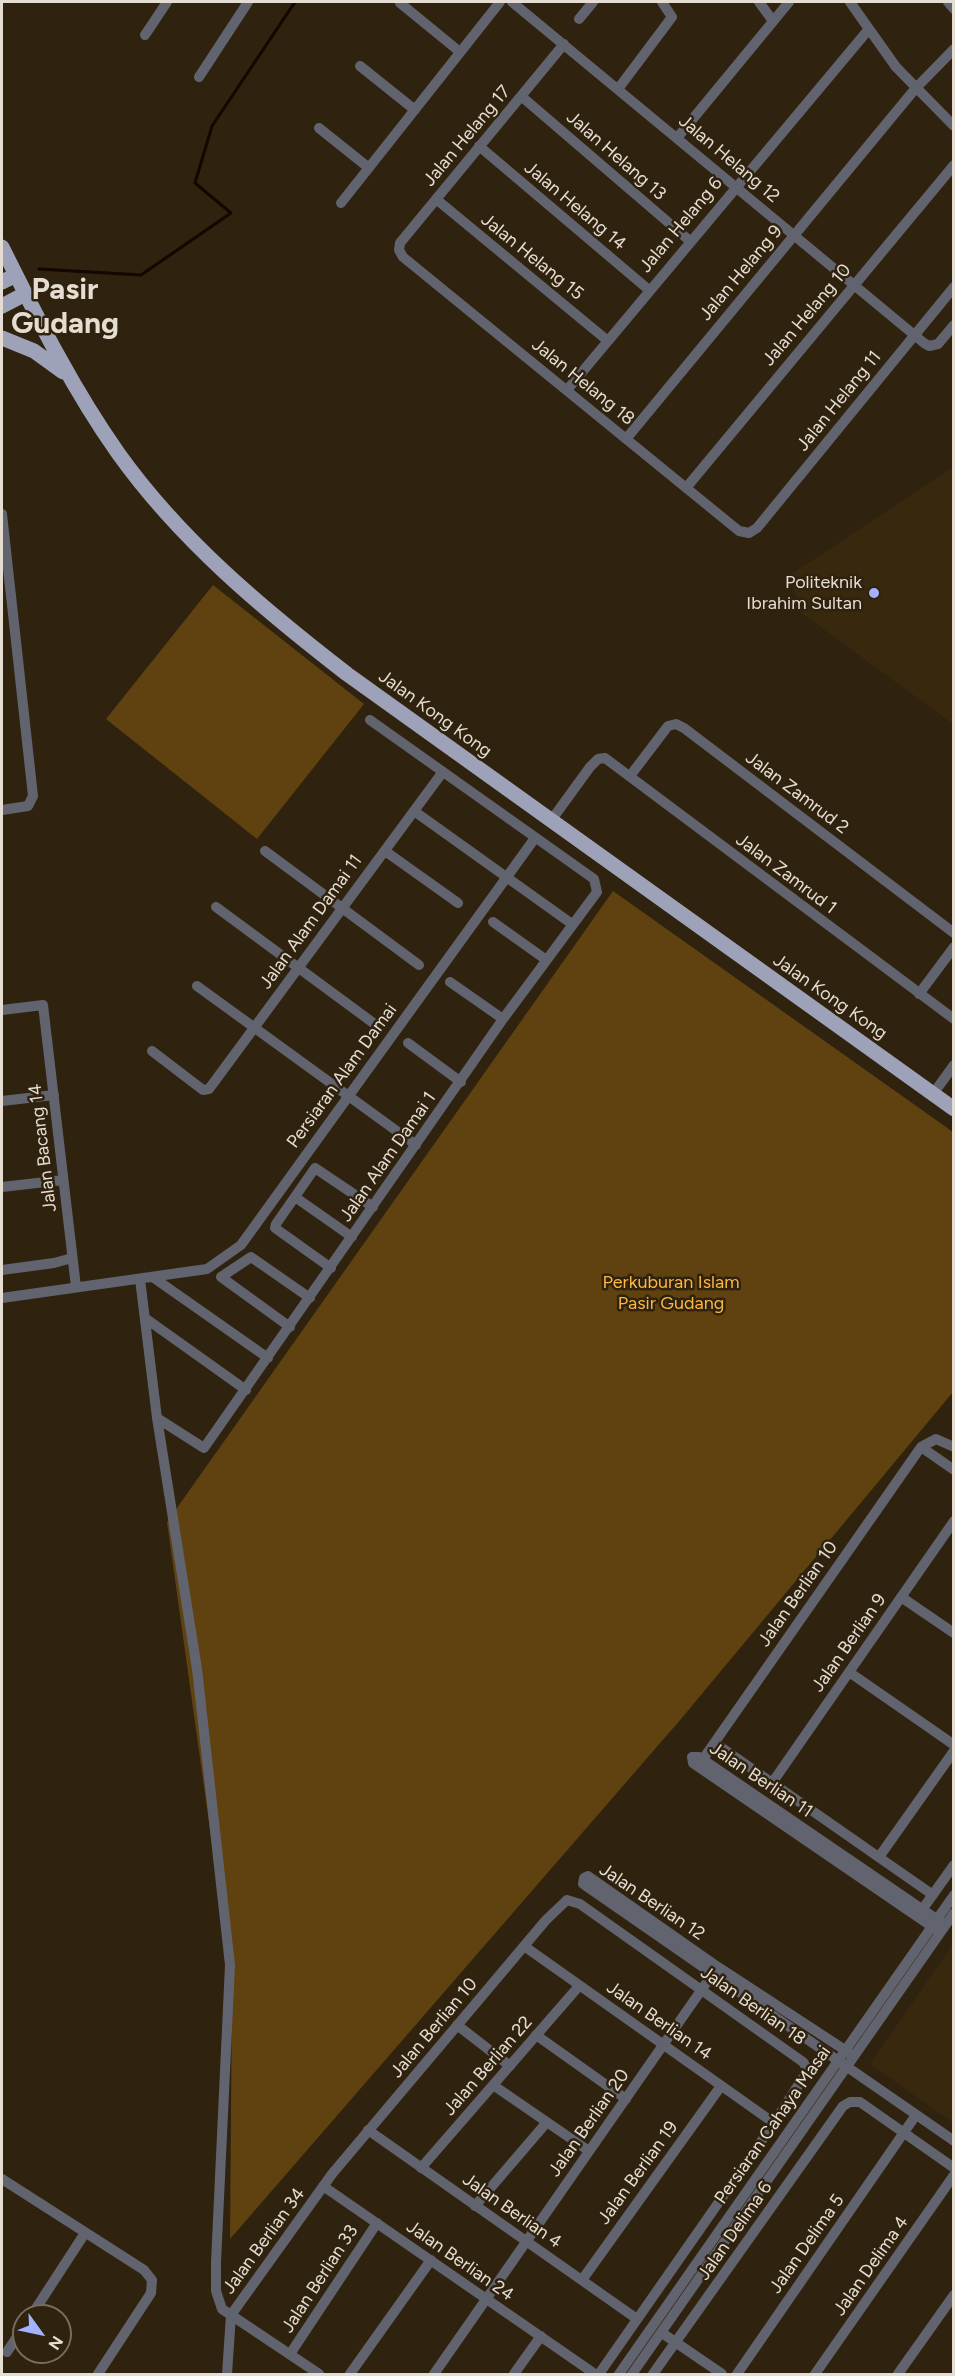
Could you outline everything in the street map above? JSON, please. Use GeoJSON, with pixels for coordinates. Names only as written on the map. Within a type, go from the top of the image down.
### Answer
{"type":"FeatureCollection","features":[{"type":"Feature","properties":{"kind":"main road","name":"Jalan Kong Kong"},"geometry":{"type":"LineString","coordinates":[[2,247],[70,378],[119,454],[160,506],[209,558],[283,625],[338,667],[550,822],[954,1109]]}},
{"type":"Feature","properties":{"kind":"main road"},"geometry":{"type":"LineString","coordinates":[[2,282],[16,275]]}},
{"type":"Feature","properties":{"kind":"main road"},"geometry":{"type":"LineString","coordinates":[[2,306],[25,294]]}},
{"type":"Feature","properties":{"kind":"main road"},"geometry":{"type":"LineString","coordinates":[[2,338],[34,351],[70,378]]}},
{"type":"Feature","properties":{"kind":"street"},"geometry":{"type":"LineString","coordinates":[[145,35],[167,2]]}},
{"type":"Feature","properties":{"kind":"street"},"geometry":{"type":"LineString","coordinates":[[199,77],[248,2]]}},
{"type":"Feature","properties":{"kind":"street"},"geometry":{"type":"LineString","coordinates":[[341,203],[500,2]]}},
{"type":"Feature","properties":{"kind":"street","name":"Jalan Helang 12"},"geometry":{"type":"LineString","coordinates":[[512,2],[924,343],[929,346],[938,344],[954,325]]}},
{"type":"Feature","properties":{"kind":"street"},"geometry":{"type":"LineString","coordinates":[[579,19],[592,2]]}},
{"type":"Feature","properties":{"kind":"street"},"geometry":{"type":"LineString","coordinates":[[618,89],[672,17],[662,2]]}},
{"type":"Feature","properties":{"kind":"street"},"geometry":{"type":"LineString","coordinates":[[759,2],[773,21]]}},
{"type":"Feature","properties":{"kind":"street"},"geometry":{"type":"LineString","coordinates":[[677,138],[789,2]]}},
{"type":"Feature","properties":{"kind":"street"},"geometry":{"type":"LineString","coordinates":[[850,2],[896,67],[915,89],[954,126]]}},
{"type":"Feature","properties":{"kind":"street"},"geometry":{"type":"LineString","coordinates":[[948,2],[954,9]]}},
{"type":"Feature","properties":{"kind":"street"},"geometry":{"type":"LineString","coordinates":[[400,3],[460,52]]}},
{"type":"Feature","properties":{"kind":"street","name":"Jalan Helang 6"},"geometry":{"type":"LineString","coordinates":[[567,390],[735,186],[869,29]]}},
{"type":"Feature","properties":{"kind":"street","name":"Jalan Helang 17"},"geometry":{"type":"LineString","coordinates":[[399,250],[400,243],[564,44]]}},
{"type":"Feature","properties":{"kind":"street","name":"Jalan Helang 9"},"geometry":{"type":"LineString","coordinates":[[626,439],[915,89],[954,49]]}},
{"type":"Feature","properties":{"kind":"street"},"geometry":{"type":"LineString","coordinates":[[360,66],[415,110]]}},
{"type":"Feature","properties":{"kind":"street","name":"Jalan Helang 13"},"geometry":{"type":"LineString","coordinates":[[521,96],[690,241]]}},
{"type":"Feature","properties":{"kind":"street"},"geometry":{"type":"LineString","coordinates":[[320,128],[369,168]]}},
{"type":"Feature","properties":{"kind":"street","name":"Jalan Helang 14"},"geometry":{"type":"LineString","coordinates":[[479,147],[649,290]]}},
{"type":"Feature","properties":{"kind":"street","name":"Jalan Helang 10"},"geometry":{"type":"LineString","coordinates":[[686,488],[954,165]]}},
{"type":"Feature","properties":{"kind":"street","name":"Jalan Helang 15"},"geometry":{"type":"LineString","coordinates":[[436,199],[608,341]]}},
{"type":"Feature","properties":{"kind":"street","name":"Jalan Helang 18"},"geometry":{"type":"LineString","coordinates":[[399,250],[686,488],[740,531],[749,533]]}},
{"type":"Feature","properties":{"kind":"street","name":"Jalan Helang 11"},"geometry":{"type":"LineString","coordinates":[[749,533],[760,525],[954,287]]}},
{"type":"Feature","properties":{"kind":"street"},"geometry":{"type":"LineString","coordinates":[[2,514],[4,556],[32,800],[28,806],[2,810]]}},
{"type":"Feature","properties":{"kind":"street"},"geometry":{"type":"LineString","coordinates":[[370,720],[535,838]]}},
{"type":"Feature","properties":{"kind":"street","name":"Jalan Zamrud 2"},"geometry":{"type":"LineString","coordinates":[[630,776],[668,726],[676,724],[954,933]]}},
{"type":"Feature","properties":{"kind":"street","name":"Jalan Zamrud 1"},"geometry":{"type":"LineString","coordinates":[[550,822],[598,759],[605,758],[954,1019]]}},
{"type":"Feature","properties":{"kind":"street","name":"Jalan Alam Damai 11"},"geometry":{"type":"LineString","coordinates":[[152,1051],[206,1090],[442,773]]}},
{"type":"Feature","properties":{"kind":"street"},"geometry":{"type":"LineString","coordinates":[[414,811],[572,924]]}},
{"type":"Feature","properties":{"kind":"street","name":"Persiaran Alam Damai"},"geometry":{"type":"LineString","coordinates":[[2,1298],[207,1269],[241,1245],[535,838]]}},
{"type":"Feature","properties":{"kind":"street","name":"Jalan Alam Damai 1"},"geometry":{"type":"LineString","coordinates":[[157,1418],[204,1448],[545,959],[597,892],[594,879],[535,838]]}},
{"type":"Feature","properties":{"kind":"street"},"geometry":{"type":"LineString","coordinates":[[265,851],[419,965]]}},
{"type":"Feature","properties":{"kind":"street"},"geometry":{"type":"LineString","coordinates":[[384,851],[458,903]]}},
{"type":"Feature","properties":{"kind":"street"},"geometry":{"type":"LineString","coordinates":[[216,907],[376,1025]]}},
{"type":"Feature","properties":{"kind":"street"},"geometry":{"type":"LineString","coordinates":[[494,922],[545,959]]}},
{"type":"Feature","properties":{"kind":"street"},"geometry":{"type":"LineString","coordinates":[[919,994],[954,947]]}},
{"type":"Feature","properties":{"kind":"street"},"geometry":{"type":"LineString","coordinates":[[450,982],[503,1019]]}},
{"type":"Feature","properties":{"kind":"street"},"geometry":{"type":"LineString","coordinates":[[197,986],[416,1145]]}},
{"type":"Feature","properties":{"kind":"street","name":"Jalan Bacang 14"},"geometry":{"type":"LineString","coordinates":[[2,1010],[43,1005],[76,1287]]}},
{"type":"Feature","properties":{"kind":"street"},"geometry":{"type":"LineString","coordinates":[[408,1043],[461,1082]]}},
{"type":"Feature","properties":{"kind":"street"},"geometry":{"type":"LineString","coordinates":[[933,1094],[954,1065]]}},
{"type":"Feature","properties":{"kind":"street"},"geometry":{"type":"LineString","coordinates":[[2,1101],[54,1095]]}},
{"type":"Feature","properties":{"kind":"street"},"geometry":{"type":"LineString","coordinates":[[331,1268],[275,1228],[295,1197],[315,1168],[318,1168],[373,1207]]}},
{"type":"Feature","properties":{"kind":"street"},"geometry":{"type":"LineString","coordinates":[[2,1187],[63,1179]]}},
{"type":"Feature","properties":{"kind":"street"},"geometry":{"type":"LineString","coordinates":[[295,1197],[352,1237]]}},
{"type":"Feature","properties":{"kind":"street"},"geometry":{"type":"LineString","coordinates":[[290,1327],[221,1277],[251,1257],[310,1298]]}},
{"type":"Feature","properties":{"kind":"street"},"geometry":{"type":"LineString","coordinates":[[2,1270],[54,1263],[72,1258]]}},
{"type":"Feature","properties":{"kind":"street"},"geometry":{"type":"LineString","coordinates":[[154,1278],[268,1358]]}},
{"type":"Feature","properties":{"kind":"street"},"geometry":{"type":"LineString","coordinates":[[140,1279],[157,1418],[197,1669],[230,1965],[216,2262],[218,2300],[222,2309],[319,2374]]}},
{"type":"Feature","properties":{"kind":"street"},"geometry":{"type":"LineString","coordinates":[[145,1318],[246,1389]]}},
{"type":"Feature","properties":{"kind":"street"},"geometry":{"type":"LineString","coordinates":[[954,1447],[936,1438],[921,1447],[954,1470]]}},
{"type":"Feature","properties":{"kind":"street","name":"Jalan Berlian 10"},"geometry":{"type":"LineString","coordinates":[[703,1759],[921,1447]]}},
{"type":"Feature","properties":{"kind":"street","name":"Jalan Berlian 9"},"geometry":{"type":"LineString","coordinates":[[772,1783],[954,1521]]}},
{"type":"Feature","properties":{"kind":"street"},"geometry":{"type":"LineString","coordinates":[[901,1597],[954,1633]]}},
{"type":"Feature","properties":{"kind":"street"},"geometry":{"type":"LineString","coordinates":[[849,1672],[954,1745]]}},
{"type":"Feature","properties":{"kind":"street"},"geometry":{"type":"LineString","coordinates":[[714,1743],[933,1895]]}},
{"type":"Feature","properties":{"kind":"street"},"geometry":{"type":"LineString","coordinates":[[879,1857],[954,1751]]}},
{"type":"Feature","properties":{"kind":"street","name":"Jalan Berlian 11"},"geometry":{"type":"LineString","coordinates":[[703,1759],[696,1755],[691,1759],[938,1925]]}},
{"type":"Feature","properties":{"kind":"street"},"geometry":{"type":"LineString","coordinates":[[920,1913],[954,1865]]}},
{"type":"Feature","properties":{"kind":"street","name":"Jalan Berlian 12"},"geometry":{"type":"LineString","coordinates":[[715,1971],[588,1876],[584,1878],[583,1884],[846,2058],[916,2115],[954,2141]]}},
{"type":"Feature","properties":{"kind":"street","name":"Persiaran Cahaya Masai"},"geometry":{"type":"LineString","coordinates":[[632,2374],[938,1925],[954,1895]]}},
{"type":"Feature","properties":{"kind":"street","name":"Jalan Berlian 18"},"geometry":{"type":"LineString","coordinates":[[524,1946],[560,1904],[571,1900],[807,2066],[807,2074],[774,2123],[597,2374]]}},
{"type":"Feature","properties":{"kind":"street","name":"Persiaran Cahaya Masai"},"geometry":{"type":"LineString","coordinates":[[938,1925],[954,1912]]}},
{"type":"Feature","properties":{"kind":"street","name":"Jalan Berlian 10"},"geometry":{"type":"LineString","coordinates":[[323,2186],[524,1946]]}},
{"type":"Feature","properties":{"kind":"street","name":"Jalan Berlian 14"},"geometry":{"type":"LineString","coordinates":[[524,1946],[774,2123]]}},
{"type":"Feature","properties":{"kind":"street","name":"Jalan Berlian 20"},"geometry":{"type":"LineString","coordinates":[[434,2374],[715,1971]]}},
{"type":"Feature","properties":{"kind":"street","name":"Jalan Berlian 22"},"geometry":{"type":"LineString","coordinates":[[421,2168],[579,1986]]}},
{"type":"Feature","properties":{"kind":"street"},"geometry":{"type":"LineString","coordinates":[[457,2025],[510,2066]]}},
{"type":"Feature","properties":{"kind":"street"},"geometry":{"type":"LineString","coordinates":[[536,2035],[626,2099]]}},
{"type":"Feature","properties":{"kind":"street","name":"Persiaran Cahaya Masai"},"geometry":{"type":"LineString","coordinates":[[619,2374],[846,2058]]}},
{"type":"Feature","properties":{"kind":"street"},"geometry":{"type":"LineString","coordinates":[[493,2085],[589,2151]]}},
{"type":"Feature","properties":{"kind":"street","name":"Jalan Berlian 19"},"geometry":{"type":"LineString","coordinates":[[582,2280],[721,2086]]}},
{"type":"Feature","properties":{"kind":"street","name":"Jalan Delima 6"},"geometry":{"type":"LineString","coordinates":[[653,2374],[843,2106],[850,2102],[860,2102],[904,2132]]}},
{"type":"Feature","properties":{"kind":"street","name":"Jalan Delima 5"},"geometry":{"type":"LineString","coordinates":[[737,2374],[916,2115]]}},
{"type":"Feature","properties":{"kind":"street"},"geometry":{"type":"LineString","coordinates":[[475,2205],[547,2122]]}},
{"type":"Feature","properties":{"kind":"street","name":"Jalan Berlian 4"},"geometry":{"type":"LineString","coordinates":[[368,2130],[637,2319]]}},
{"type":"Feature","properties":{"kind":"street"},"geometry":{"type":"LineString","coordinates":[[904,2132],[954,2168]]}},
{"type":"Feature","properties":{"kind":"street","name":"Jalan Delima 4"},"geometry":{"type":"LineString","coordinates":[[815,2374],[954,2175]]}},
{"type":"Feature","properties":{"kind":"street"},"geometry":{"type":"LineString","coordinates":[[3,2183],[148,2274],[153,2286],[151,2293],[98,2374]]}},
{"type":"Feature","properties":{"kind":"street","name":"Jalan Berlian 34"},"geometry":{"type":"LineString","coordinates":[[231,2315],[323,2186]]}},
{"type":"Feature","properties":{"kind":"street","name":"Jalan Berlian 24"},"geometry":{"type":"LineString","coordinates":[[323,2186],[597,2374]]}},
{"type":"Feature","properties":{"kind":"street","name":"Jalan Berlian 33"},"geometry":{"type":"LineString","coordinates":[[290,2354],[377,2223]]}},
{"type":"Feature","properties":{"kind":"street"},"geometry":{"type":"LineString","coordinates":[[39,2304],[85,2233]]}},
{"type":"Feature","properties":{"kind":"street"},"geometry":{"type":"LineString","coordinates":[[350,2374],[431,2260]]}},
{"type":"Feature","properties":{"kind":"street"},"geometry":{"type":"LineString","coordinates":[[898,2374],[954,2295]]}},
{"type":"Feature","properties":{"kind":"street"},"geometry":{"type":"LineString","coordinates":[[227,2374],[231,2315]]}},
{"type":"Feature","properties":{"kind":"street"},"geometry":{"type":"LineString","coordinates":[[662,2333],[722,2374]]}},
{"type":"Feature","properties":{"kind":"street"},"geometry":{"type":"LineString","coordinates":[[514,2374],[541,2336]]}},
{"type":"Feature","properties":{"kind":"street"},"geometry":{"type":"LineString","coordinates":[[7,2352],[12,2344]]}},
{"type":"Feature","properties":{"kind":"shaded area","name":"Politeknik Ibrahim Sultan"},"geometry":{"type":"Polygon","coordinates":[[[953,467],[953,724],[800,612],[790,575],[953,467]]]}},
{"type":"Feature","properties":{"kind":"shaded area"},"geometry":{"type":"Polygon","coordinates":[[[953,1944],[954,2123],[870,2064],[953,1944]]]}},
{"type":"Feature","properties":{"kind":"green space"},"geometry":{"type":"Polygon","coordinates":[[[213,585],[364,704],[257,839],[106,719],[213,585]]]}},
{"type":"Feature","properties":{"kind":"green space","name":"Perkuburan Islam Pasir Gudang"},"geometry":{"type":"Polygon","coordinates":[[[613,891],[953,1132],[953,1392],[681,1719],[230,2239],[232,1987],[167,1522],[613,891]]]}},
{"type":"Feature","properties":{"kind":"waterway"},"geometry":{"type":"LineString","coordinates":[[39,269],[141,275],[231,213],[195,183],[212,126],[295,2]]}},
{"type":"Feature","properties":{"kind":"place","name":"Politeknik Ibrahim Sultan"},"geometry":{"type":"Point","coordinates":[874,593]}},
{"type":"Feature","properties":{"kind":"district","name":"Pasir Gudang"},"geometry":{"type":"Point","coordinates":[65,307]}}]}
